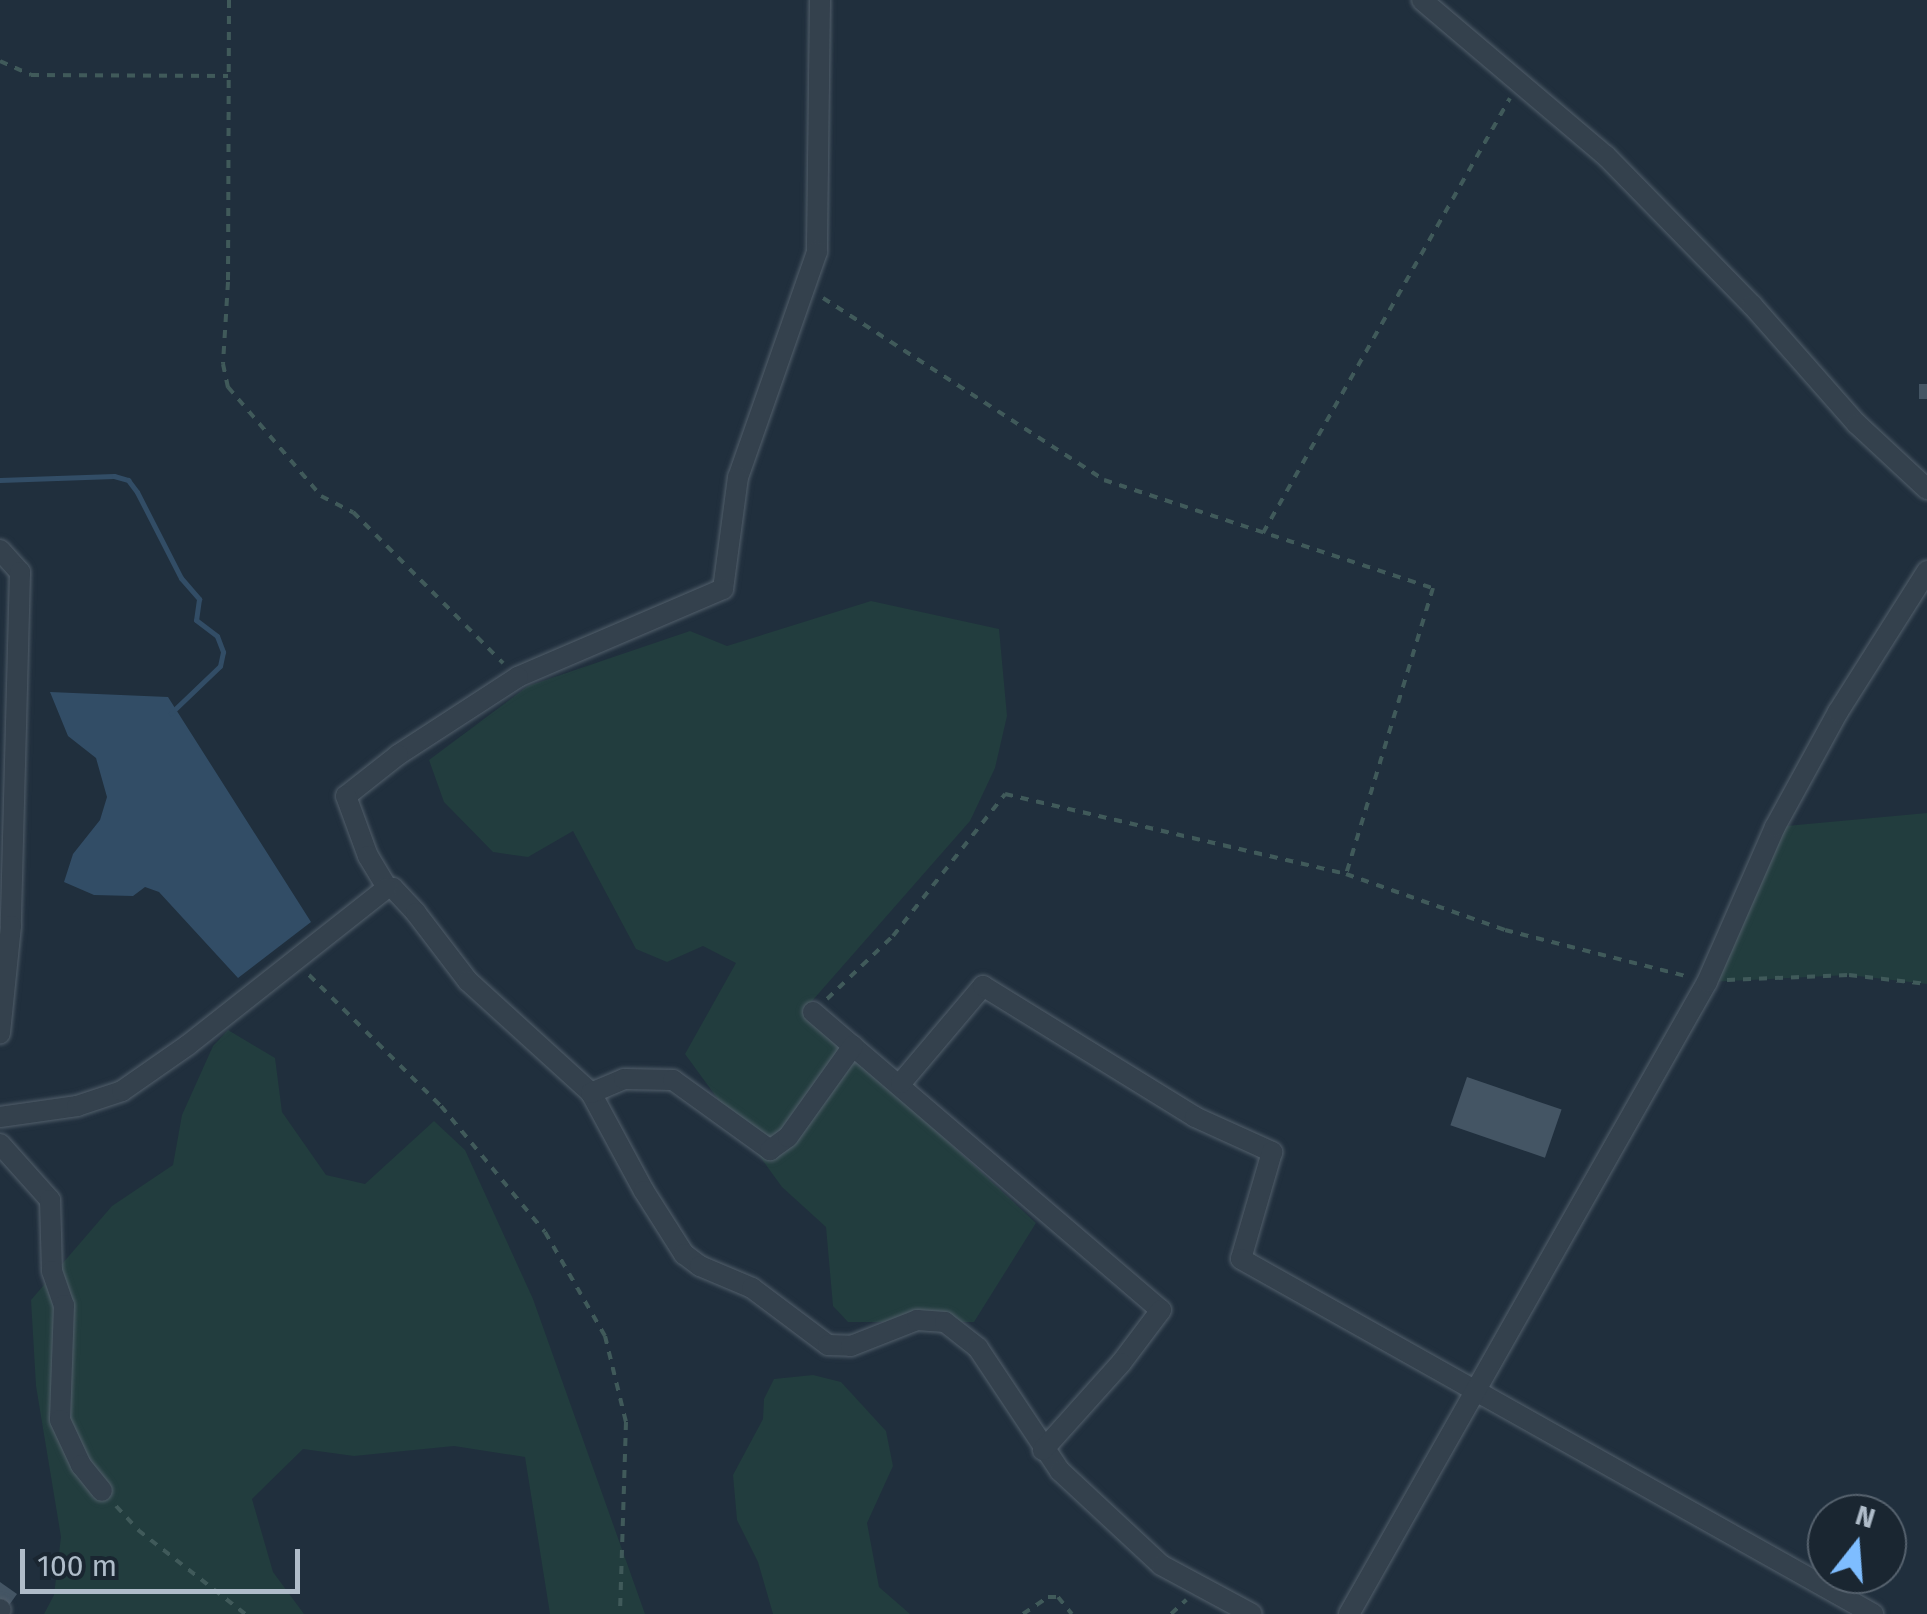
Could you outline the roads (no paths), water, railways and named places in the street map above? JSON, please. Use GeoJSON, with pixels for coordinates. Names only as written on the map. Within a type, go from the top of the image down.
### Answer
{"type":"FeatureCollection","features":[{"type":"Feature","properties":{"kind":"street"},"geometry":{"type":"LineString","coordinates":[[387,888],[368,856],[346,796],[398,755],[518,676],[723,588],[738,477],[818,252],[820,0]]}},
{"type":"Feature","properties":{"kind":"street"},"geometry":{"type":"LineString","coordinates":[[1422,0],[1606,156],[1752,305],[1856,424],[1927,489]]}},
{"type":"Feature","properties":{"kind":"street"},"geometry":{"type":"LineString","coordinates":[[0,550],[20,572],[12,926],[0,1033]]}},
{"type":"Feature","properties":{"kind":"street"},"geometry":{"type":"LineString","coordinates":[[1349,1614],[1473,1389],[1707,982],[1775,827],[1838,712],[1927,571]]}},
{"type":"Feature","properties":{"kind":"street"},"geometry":{"type":"LineString","coordinates":[[0,1117],[62,1110],[122,1090],[296,963],[387,888],[393,888],[468,980],[590,1092],[684,1254],[700,1266],[752,1288],[828,1344],[852,1346],[917,1320],[945,1322],[978,1348],[1043,1450],[1161,1565],[1252,1614]]}},
{"type":"Feature","properties":{"kind":"street"},"geometry":{"type":"LineString","coordinates":[[901,1084],[983,986],[1195,1117],[1272,1152],[1241,1259],[1872,1614]]}},
{"type":"Feature","properties":{"kind":"street"},"geometry":{"type":"LineString","coordinates":[[813,1012],[1161,1310],[1121,1363],[1043,1450]]}},
{"type":"Feature","properties":{"kind":"street"},"geometry":{"type":"LineString","coordinates":[[590,1092],[624,1079],[673,1080],[770,1150],[788,1137],[853,1046]]}},
{"type":"Feature","properties":{"kind":"street"},"geometry":{"type":"LineString","coordinates":[[0,1144],[50,1200],[52,1271],[64,1306],[60,1420],[81,1465],[102,1491]]}},
{"type":"Feature","properties":{"kind":"water"},"geometry":{"type":"Polygon","coordinates":[[[50,692],[168,697],[311,922],[238,978],[159,892],[145,887],[133,896],[94,895],[64,882],[73,854],[100,820],[107,797],[96,758],[68,736],[50,692]]]}},
{"type":"Feature","properties":{"kind":"waterway"},"geometry":{"type":"LineString","coordinates":[[0,480],[114,476],[128,480],[137,492],[181,578],[199,599],[196,620],[217,636],[223,652],[220,666],[171,713]]}}]}
